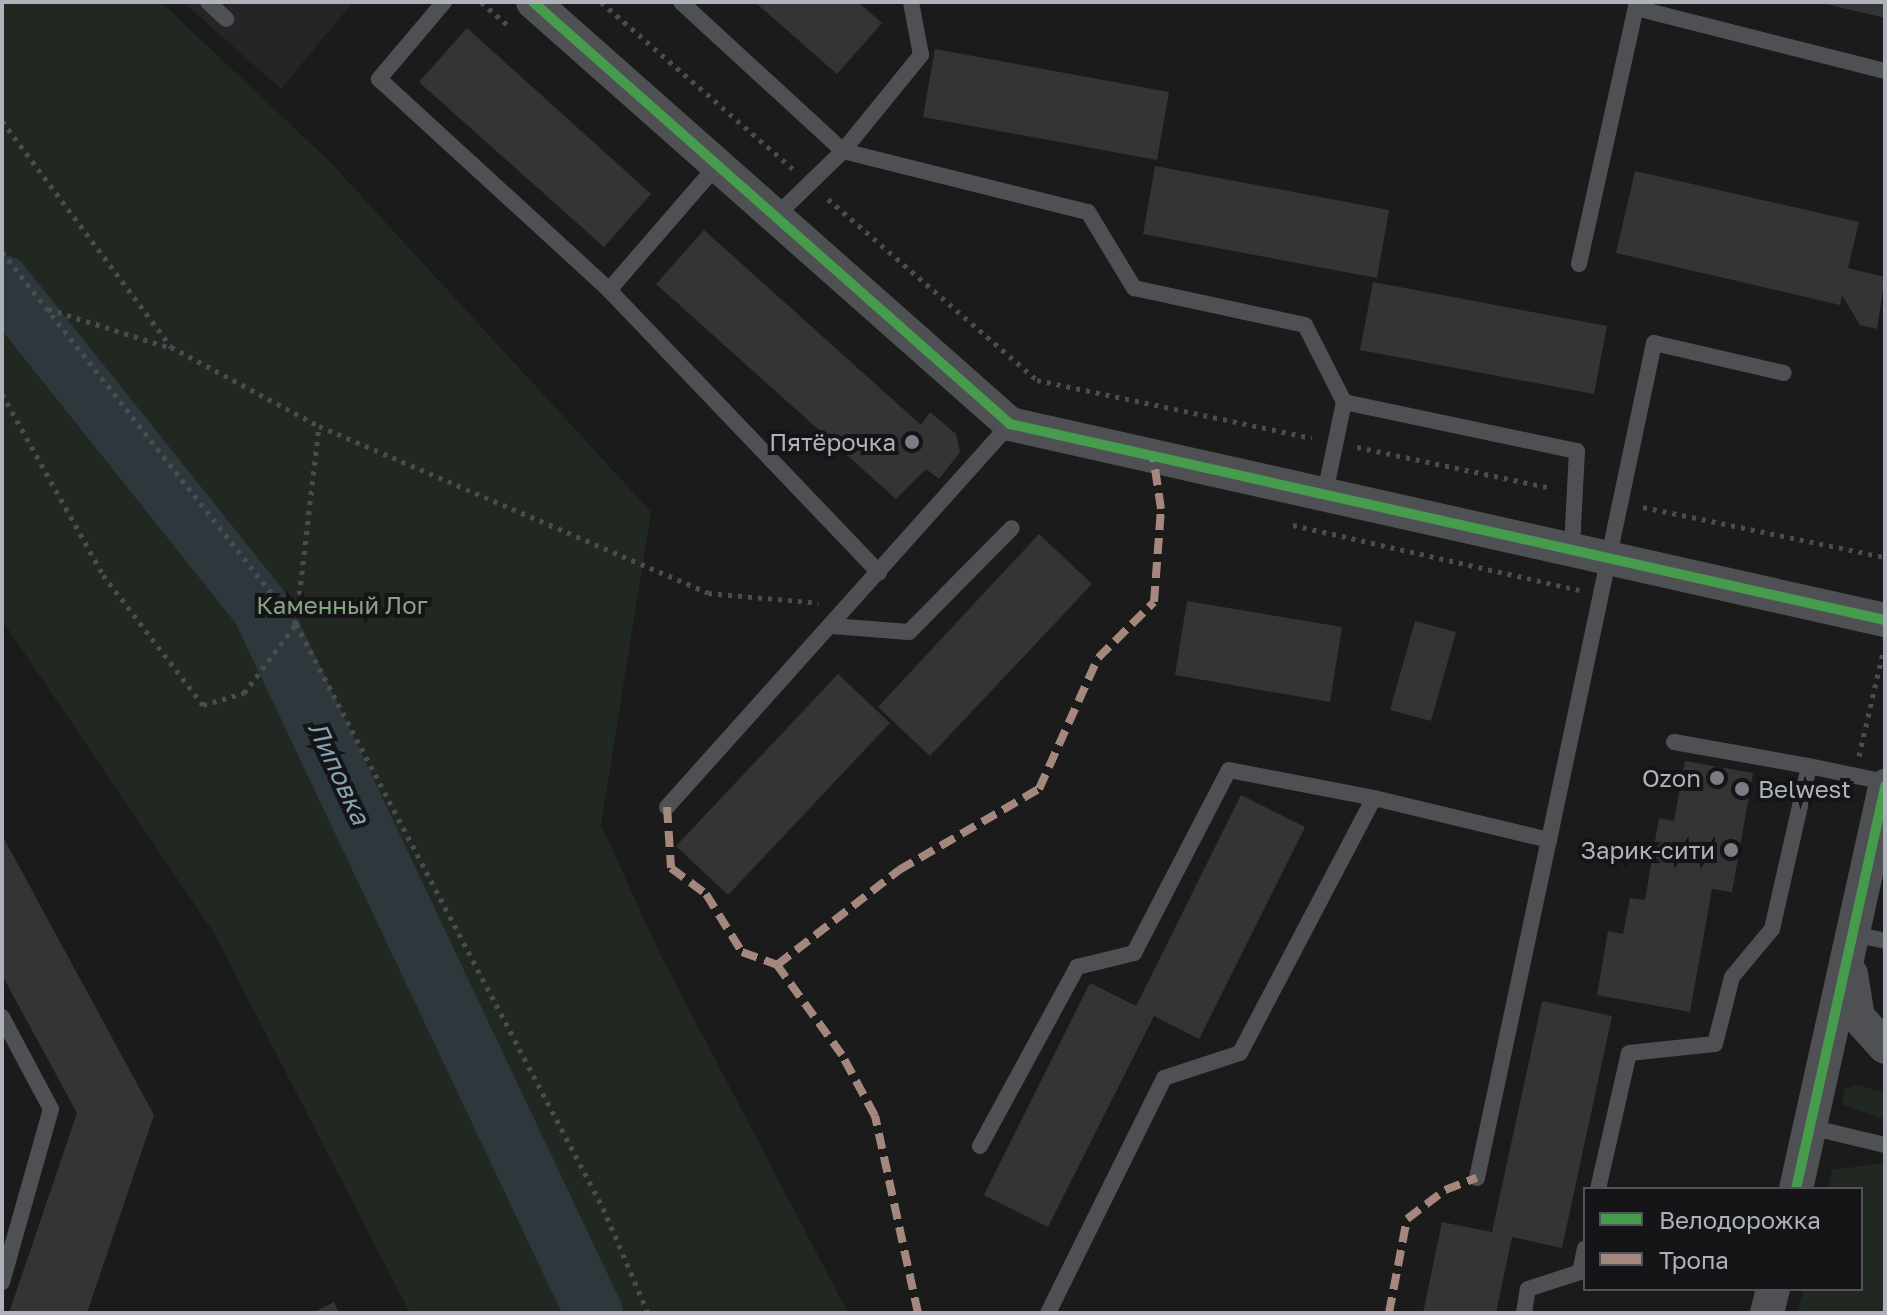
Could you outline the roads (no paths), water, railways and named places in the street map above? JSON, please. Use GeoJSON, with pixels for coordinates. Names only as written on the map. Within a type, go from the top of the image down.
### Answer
{"type":"FeatureCollection","features":[{"type":"Feature","properties":{"kind":"street"},"geometry":{"type":"LineString","coordinates":[[533,2],[1010,424],[1611,557],[1884,636]]}},
{"type":"Feature","properties":{"kind":"street"},"geometry":{"type":"LineString","coordinates":[[1885,784],[1863,940],[1858,1017],[1885,1047]]}},
{"type":"Feature","properties":{"kind":"street"},"geometry":{"type":"LineString","coordinates":[[1796,1187],[1810,1127],[1863,940]]}},
{"type":"Feature","properties":{"kind":"street"},"geometry":{"type":"LineString","coordinates":[[1767,1313],[1772,1291]]}},
{"type":"Feature","properties":{"kind":"lane"},"geometry":{"type":"LineString","coordinates":[[208,2],[226,19]]}},
{"type":"Feature","properties":{"kind":"lane"},"geometry":{"type":"LineString","coordinates":[[444,2],[379,79],[609,290],[879,573]]}},
{"type":"Feature","properties":{"kind":"lane"},"geometry":{"type":"LineString","coordinates":[[681,2],[843,151],[1088,212],[1134,288],[1305,325],[1344,402],[1325,493]]}},
{"type":"Feature","properties":{"kind":"lane"},"geometry":{"type":"LineString","coordinates":[[777,215],[843,151],[921,55],[911,2]]}},
{"type":"Feature","properties":{"kind":"lane"},"geometry":{"type":"LineString","coordinates":[[1579,264],[1637,5],[1885,71]]}},
{"type":"Feature","properties":{"kind":"lane"},"geometry":{"type":"LineString","coordinates":[[609,290],[719,164]]}},
{"type":"Feature","properties":{"kind":"lane"},"geometry":{"type":"LineString","coordinates":[[1477,1178],[1654,343],[1784,373]]}},
{"type":"Feature","properties":{"kind":"lane"},"geometry":{"type":"LineString","coordinates":[[1344,402],[1577,451],[1572,548]]}},
{"type":"Feature","properties":{"kind":"lane"},"geometry":{"type":"LineString","coordinates":[[667,807],[1010,424]]}},
{"type":"Feature","properties":{"kind":"lane"},"geometry":{"type":"LineString","coordinates":[[832,626],[909,632],[1012,528]]}},
{"type":"Feature","properties":{"kind":"lane"},"geometry":{"type":"LineString","coordinates":[[1674,742],[1809,766],[1885,784]]}},
{"type":"Feature","properties":{"kind":"lane"},"geometry":{"type":"LineString","coordinates":[[1598,1187],[1629,1053],[1715,1044],[1732,977],[1772,929],[1809,766]]}},
{"type":"Feature","properties":{"kind":"lane"},"geometry":{"type":"LineString","coordinates":[[980,1146],[1077,967],[1134,953],[1229,770],[1374,798],[1549,840]]}},
{"type":"Feature","properties":{"kind":"lane"},"geometry":{"type":"LineString","coordinates":[[1048,1313],[1164,1078],[1240,1053],[1374,798]]}},
{"type":"Feature","properties":{"kind":"lane"},"geometry":{"type":"LineString","coordinates":[[2,1017],[51,1109],[2,1282]]}},
{"type":"Feature","properties":{"kind":"lane"},"geometry":{"type":"LineString","coordinates":[[1810,1127],[1885,1145]]}},
{"type":"Feature","properties":{"kind":"lane"},"geometry":{"type":"LineString","coordinates":[[1524,1313],[1528,1289],[1580,1272],[1583,1258]]}},
{"type":"Feature","properties":{"kind":"waterway","name":"Липовка"},"geometry":{"type":"LineString","coordinates":[[2,284],[261,609],[594,1313]]}},
{"type":"Feature","properties":{"kind":"place","name":"Пятёрочка"},"geometry":{"type":"Point","coordinates":[912,442]}},
{"type":"Feature","properties":{"kind":"place","name":"Ozon"},"geometry":{"type":"Point","coordinates":[1717,778]}},
{"type":"Feature","properties":{"kind":"place","name":"Belwest"},"geometry":{"type":"Point","coordinates":[1742,789]}},
{"type":"Feature","properties":{"kind":"place","name":"Зарик-сити"},"geometry":{"type":"Point","coordinates":[1731,850]}},
{"type":"Feature","properties":{"kind":"park label","name":"Каменный Лог"},"geometry":{"type":"Point","coordinates":[342,605]}}]}
